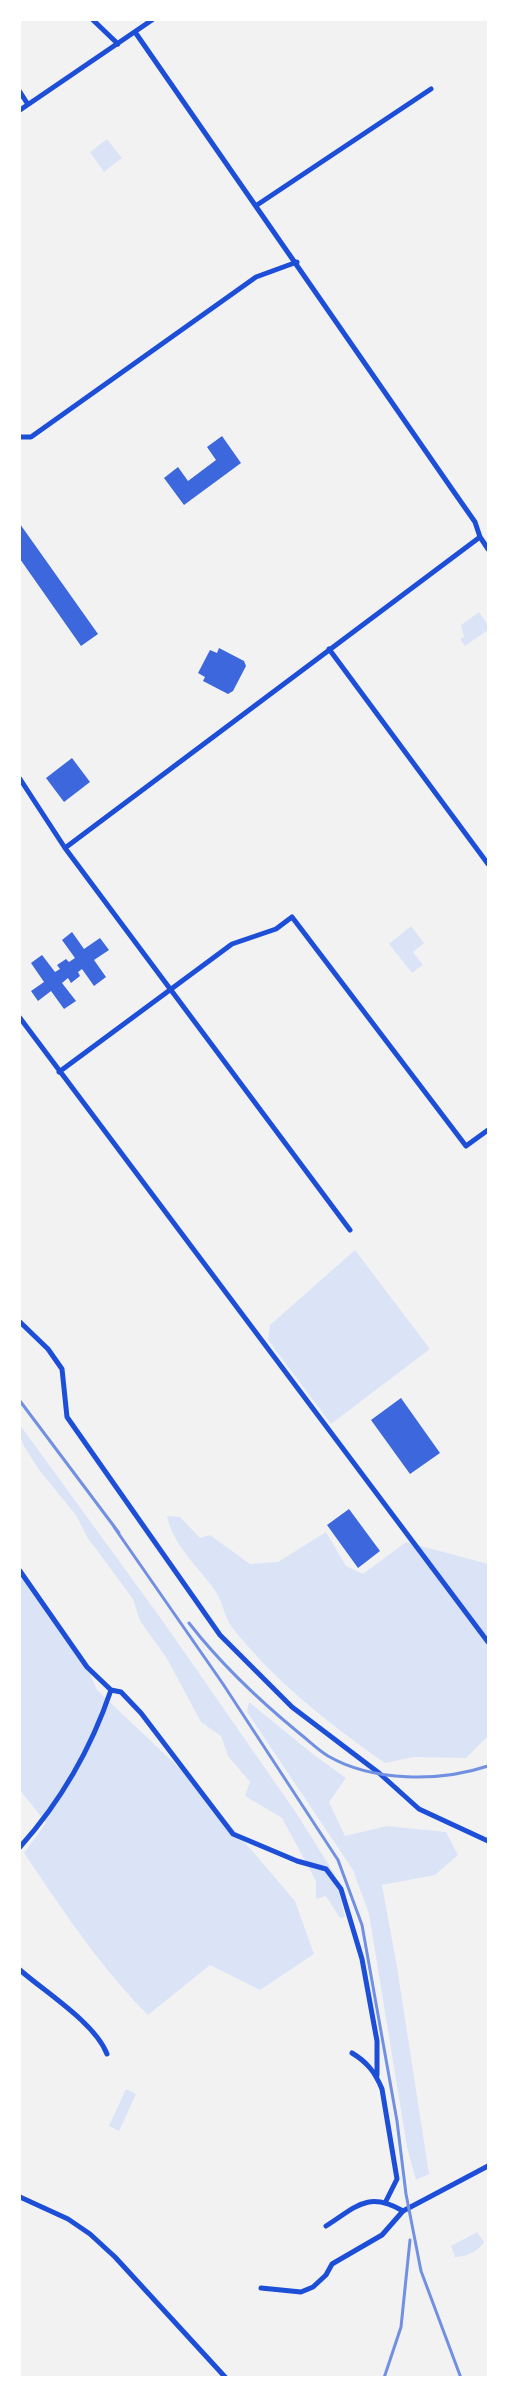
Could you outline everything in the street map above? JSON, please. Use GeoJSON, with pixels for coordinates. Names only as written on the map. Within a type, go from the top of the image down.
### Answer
{"type":"FeatureCollection","features":[{"type":"Feature","properties":{"kind":"street"},"geometry":{"type":"LineString","coordinates":[[93,20],[118,44]]}},
{"type":"Feature","properties":{"kind":"street"},"geometry":{"type":"LineString","coordinates":[[20,110],[152,20]]}},
{"type":"Feature","properties":{"kind":"street"},"geometry":{"type":"LineString","coordinates":[[135,32],[297,262],[475,522],[480,537],[489,549]]}},
{"type":"Feature","properties":{"kind":"street"},"geometry":{"type":"LineString","coordinates":[[257,205],[431,89]]}},
{"type":"Feature","properties":{"kind":"street"},"geometry":{"type":"LineString","coordinates":[[20,92],[27,104]]}},
{"type":"Feature","properties":{"kind":"street"},"geometry":{"type":"LineString","coordinates":[[20,437],[31,436],[256,277],[297,262]]}},
{"type":"Feature","properties":{"kind":"street"},"geometry":{"type":"LineString","coordinates":[[65,848],[480,537]]}},
{"type":"Feature","properties":{"kind":"street"},"geometry":{"type":"LineString","coordinates":[[329,649],[489,864]]}},
{"type":"Feature","properties":{"kind":"street"},"geometry":{"type":"LineString","coordinates":[[20,779],[65,848],[350,1230]]}},
{"type":"Feature","properties":{"kind":"street"},"geometry":{"type":"LineString","coordinates":[[59,1072],[232,944],[276,929],[292,917],[466,1146],[489,1130]]}},
{"type":"Feature","properties":{"kind":"street"},"geometry":{"type":"LineString","coordinates":[[20,1018],[489,1642]]}},
{"type":"Feature","properties":{"kind":"street"},"geometry":{"type":"LineString","coordinates":[[20,1322],[48,1349],[62,1369],[67,1417],[220,1635],[292,1707],[379,1773],[419,1809],[489,1841]]}},
{"type":"Feature","properties":{"kind":"street"},"geometry":{"type":"LineString","coordinates":[[20,1571],[87,1667],[111,1690],[121,1692],[141,1713],[233,1834],[297,1861],[326,1869],[341,1889],[362,1959],[377,2042],[377,2075],[382,2089],[397,2179],[385,2203]]}},
{"type":"Feature","properties":{"kind":"street"},"geometry":{"type":"LineString","coordinates":[[20,1847],[58,1800],[79,1766],[95,1734],[111,1690]]}},
{"type":"Feature","properties":{"kind":"street"},"geometry":{"type":"LineString","coordinates":[[20,1970],[102,2042],[107,2054]]}},
{"type":"Feature","properties":{"kind":"street"},"geometry":{"type":"LineString","coordinates":[[352,2053],[366,2062],[377,2075]]}},
{"type":"Feature","properties":{"kind":"street"},"geometry":{"type":"LineString","coordinates":[[261,2288],[301,2292],[313,2287],[326,2275],[332,2264],[382,2235],[403,2211],[489,2166]]}},
{"type":"Feature","properties":{"kind":"street"},"geometry":{"type":"LineString","coordinates":[[20,2197],[68,2219],[90,2234],[226,2378]]}},
{"type":"Feature","properties":{"kind":"street"},"geometry":{"type":"LineString","coordinates":[[326,2226],[360,2202],[375,2200],[403,2211]]}},
{"type":"Feature","properties":{"kind":"shaded area"},"geometry":{"type":"Polygon","coordinates":[[[107,139],[122,158],[104,172],[90,152],[107,139]]]}},
{"type":"Feature","properties":{"kind":"shaded area"},"geometry":{"type":"Polygon","coordinates":[[[479,612],[488,625],[488,630],[465,646],[460,639],[464,637],[461,625],[479,612]]]}},
{"type":"Feature","properties":{"kind":"shaded area"},"geometry":{"type":"Polygon","coordinates":[[[411,926],[424,943],[413,952],[423,965],[412,973],[389,944],[411,926]]]}},
{"type":"Feature","properties":{"kind":"shaded area"},"geometry":{"type":"Polygon","coordinates":[[[355,1250],[430,1349],[331,1424],[268,1340],[270,1325],[355,1250]]]}},
{"type":"Feature","properties":{"kind":"shaded area"},"geometry":{"type":"Polygon","coordinates":[[[20,1425],[162,1620],[297,1814],[335,1875],[345,1917],[340,1918],[326,1896],[316,1899],[316,1881],[282,1818],[245,1796],[250,1782],[228,1756],[221,1736],[201,1722],[166,1657],[140,1621],[133,1599],[87,1537],[76,1515],[39,1470],[24,1446],[20,1436],[20,1425]]]}},
{"type":"Feature","properties":{"kind":"shaded area"},"geometry":{"type":"Polygon","coordinates":[[[167,1516],[180,1517],[200,1538],[210,1535],[250,1564],[278,1562],[326,1532],[346,1566],[363,1574],[406,1542],[488,1564],[488,1736],[466,1758],[413,1757],[385,1763],[303,1700],[247,1646],[231,1626],[216,1592],[181,1547],[167,1516]]]}},
{"type":"Feature","properties":{"kind":"shaded area"},"geometry":{"type":"Polygon","coordinates":[[[20,1569],[87,1667],[97,1690],[188,1776],[295,1901],[314,1954],[260,1990],[210,1965],[148,2015],[130,1997],[98,1957],[24,1853],[46,1823],[20,1790],[20,1569]]]}},
{"type":"Feature","properties":{"kind":"shaded area"},"geometry":{"type":"Polygon","coordinates":[[[249,1702],[346,1778],[329,1802],[345,1836],[387,1826],[446,1832],[458,1855],[435,1875],[382,1885],[429,2174],[416,2180],[407,2147],[369,1914],[353,1870],[247,1712],[249,1702]]]}},
{"type":"Feature","properties":{"kind":"shaded area"},"geometry":{"type":"Polygon","coordinates":[[[126,2089],[136,2094],[119,2131],[109,2126],[126,2089]]]}},
{"type":"Feature","properties":{"kind":"shaded area"},"geometry":{"type":"Polygon","coordinates":[[[477,2232],[484,2242],[481,2246],[471,2253],[455,2257],[451,2246],[477,2232]]]}},
{"type":"Feature","properties":{"kind":"building"},"geometry":{"type":"Polygon","coordinates":[[[222,436],[241,463],[184,505],[164,478],[178,467],[188,481],[216,460],[207,447],[222,436]]]}},
{"type":"Feature","properties":{"kind":"building"},"geometry":{"type":"Polygon","coordinates":[[[20,524],[98,634],[81,646],[20,559],[20,524]]]}},
{"type":"Feature","properties":{"kind":"building"},"geometry":{"type":"Polygon","coordinates":[[[219,648],[244,661],[246,666],[233,691],[228,694],[203,681],[205,677],[198,673],[210,650],[217,653],[219,648]]]}},
{"type":"Feature","properties":{"kind":"building"},"geometry":{"type":"Polygon","coordinates":[[[72,758],[90,782],[64,802],[46,778],[72,758]]]}},
{"type":"Feature","properties":{"kind":"building"},"geometry":{"type":"Polygon","coordinates":[[[72,932],[84,949],[100,938],[109,950],[94,960],[106,977],[94,986],[82,969],[78,972],[80,976],[71,983],[68,978],[62,983],[76,1001],[64,1009],[51,991],[38,1001],[31,991],[44,982],[31,963],[42,955],[55,972],[60,969],[57,965],[66,959],[69,962],[75,958],[62,940],[72,932]]]}},
{"type":"Feature","properties":{"kind":"building"},"geometry":{"type":"Polygon","coordinates":[[[401,1398],[440,1453],[410,1474],[371,1420],[401,1398]]]}},
{"type":"Feature","properties":{"kind":"building"},"geometry":{"type":"Polygon","coordinates":[[[349,1509],[380,1551],[358,1568],[327,1525],[349,1509]]]}},
{"type":"Feature","properties":{"kind":"railway"},"geometry":{"type":"LineString","coordinates":[[20,1401],[119,1533]]}},
{"type":"Feature","properties":{"kind":"railway"},"geometry":{"type":"LineString","coordinates":[[114,1527],[223,1684],[338,1860],[362,1925],[397,2121],[406,2194],[421,2271],[461,2378]]}},
{"type":"Feature","properties":{"kind":"railway"},"geometry":{"type":"LineString","coordinates":[[189,1623],[227,1667],[270,1708],[321,1751],[346,1765],[365,1771],[407,1777],[449,1775],[488,1766]]}},
{"type":"Feature","properties":{"kind":"railway"},"geometry":{"type":"LineString","coordinates":[[384,2378],[401,2327],[410,2240]]}}]}
